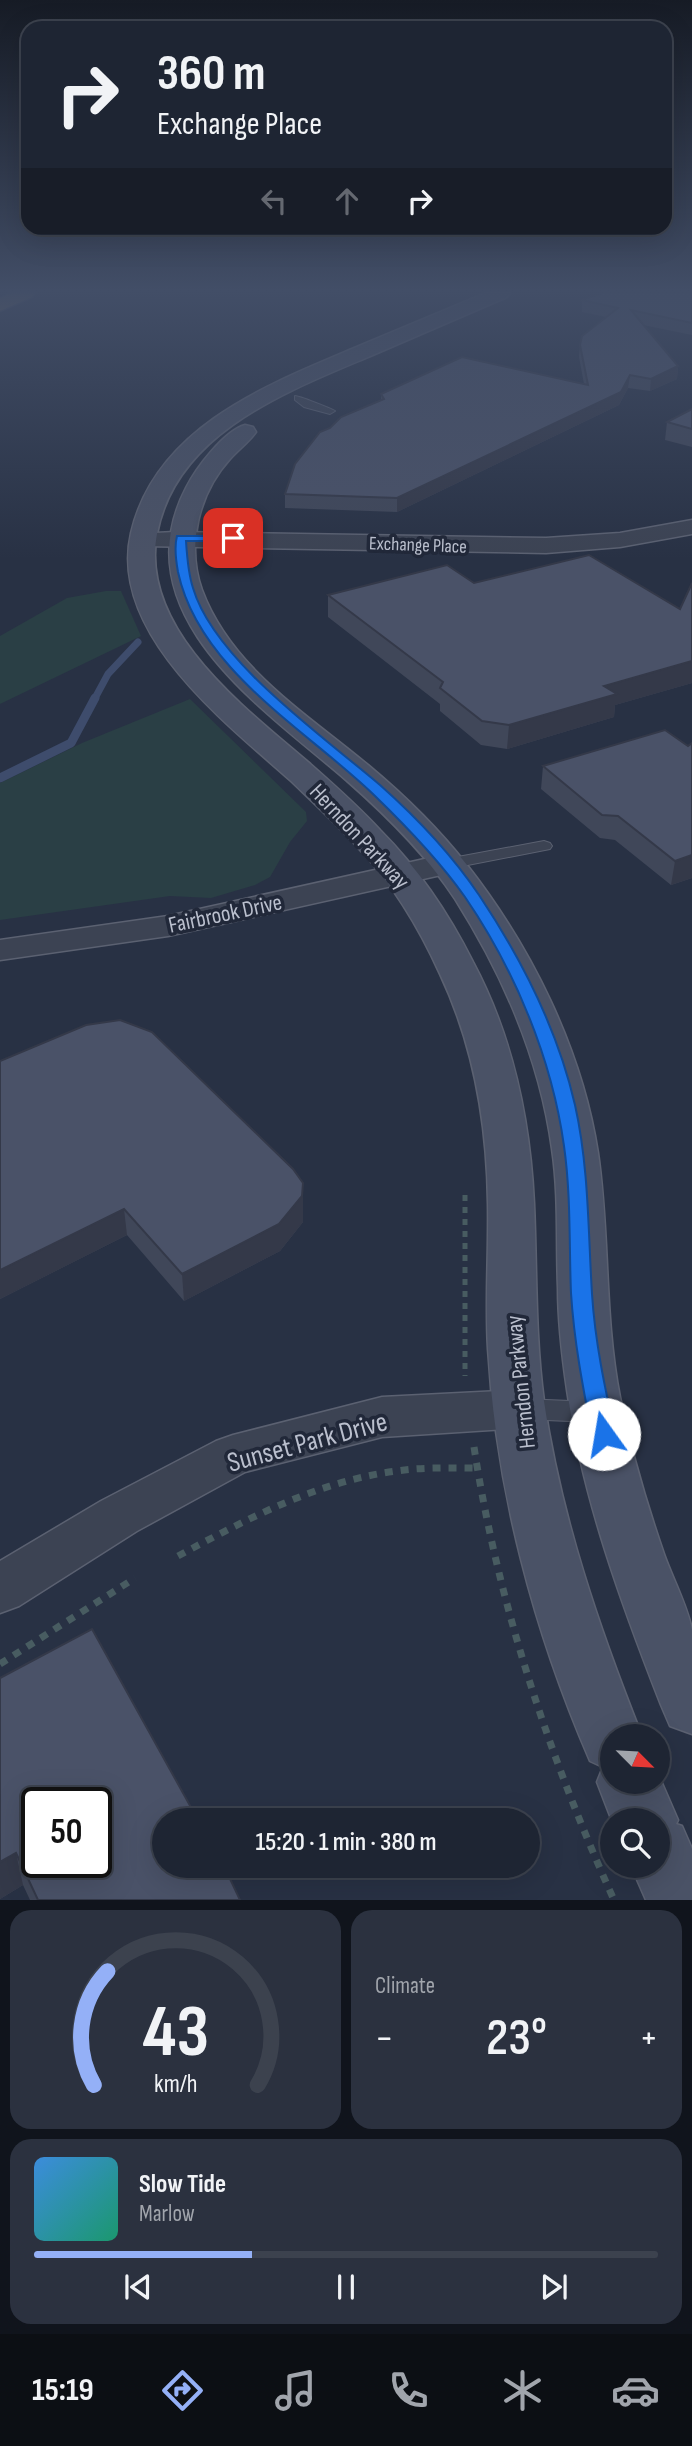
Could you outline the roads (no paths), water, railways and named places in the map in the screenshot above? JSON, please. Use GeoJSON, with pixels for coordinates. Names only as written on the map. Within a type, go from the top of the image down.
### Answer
{"type":"FeatureCollection","features":[{"type":"Feature","properties":{"kind":"main road","name":"Herndon Parkway"},"geometry":{"type":"LineString","coordinates":[[293,382],[220,424],[188,452],[168,476],[154,501],[143,539],[142,563],[148,593],[163,629],[187,664],[221,701],[352,821],[401,875],[423,907],[463,979],[491,1054],[500,1093],[510,1178],[513,1351],[520,1409],[544,1534],[570,1623],[606,1724]]}},
{"type":"Feature","properties":{"kind":"main road","name":"Herndon Parkway"},"geometry":{"type":"LineString","coordinates":[[334,382],[298,398],[252,426],[218,457],[198,484],[187,509],[181,538],[182,563],[188,591],[216,643],[274,703],[386,799],[447,864],[471,895],[510,959],[555,1064],[565,1103],[579,1188],[582,1295],[587,1352],[598,1412],[633,1547],[657,1618],[692,1705]]}},
{"type":"Feature","properties":{"kind":"main road"},"geometry":{"type":"LineString","coordinates":[[670,1877],[680,1900]]}},
{"type":"Feature","properties":{"kind":"street","name":"Exchange Place"},"geometry":{"type":"LineString","coordinates":[[143,539],[536,546],[617,540],[692,527]]}},
{"type":"Feature","properties":{"kind":"street","name":"Fairbrook Drive"},"geometry":{"type":"LineString","coordinates":[[0,950],[168,926],[447,864]]}},
{"type":"Feature","properties":{"kind":"street","name":"Sunset Park Drive"},"geometry":{"type":"LineString","coordinates":[[0,1589],[119,1516],[233,1455],[382,1417],[520,1409]]}},
{"type":"Feature","properties":{"kind":"lane"},"geometry":{"type":"LineString","coordinates":[[298,398],[311,407],[330,411]]}},
{"type":"Feature","properties":{"kind":"lane"},"geometry":{"type":"LineString","coordinates":[[447,864],[544,846]]}},
{"type":"Feature","properties":{"kind":"lane"},"geometry":{"type":"LineString","coordinates":[[520,1409],[598,1412]]}},
{"type":"Feature","properties":{"kind":"waterway"},"geometry":{"type":"LineString","coordinates":[[94,700],[108,674],[138,642]]}},
{"type":"Feature","properties":{"kind":"waterway"},"geometry":{"type":"LineString","coordinates":[[0,778],[71,743],[95,698]]}}]}
